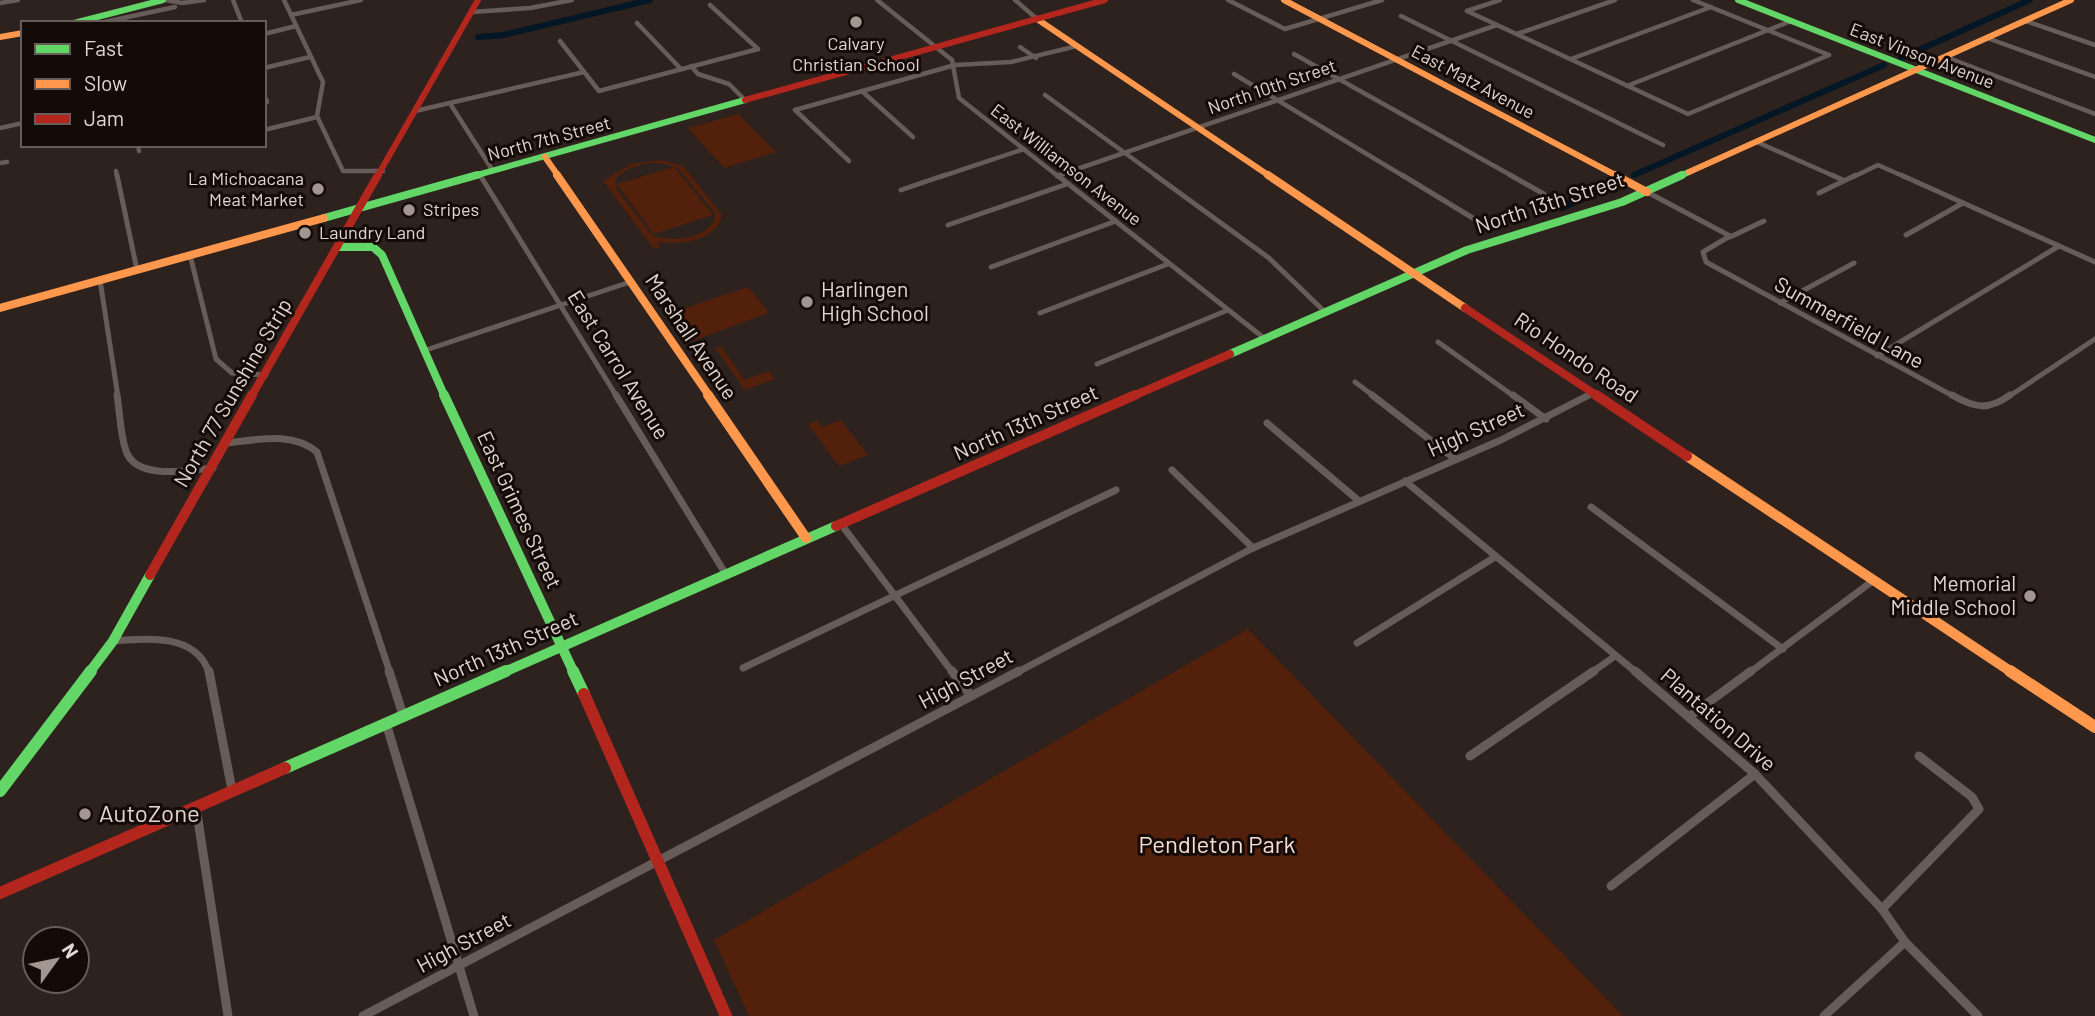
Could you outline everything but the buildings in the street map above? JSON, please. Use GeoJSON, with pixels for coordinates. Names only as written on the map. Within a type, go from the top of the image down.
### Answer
{"type":"FeatureCollection","features":[{"type":"Feature","properties":{"kind":"street"},"geometry":{"type":"LineString","coordinates":[[0,3],[18,0]]}},
{"type":"Feature","properties":{"kind":"street"},"geometry":{"type":"LineString","coordinates":[[82,21],[164,0],[182,3],[204,0]]}},
{"type":"Feature","properties":{"kind":"street"},"geometry":{"type":"LineString","coordinates":[[233,0],[241,21]]}},
{"type":"Feature","properties":{"kind":"street"},"geometry":{"type":"LineString","coordinates":[[284,0],[323,82],[317,117],[344,171],[383,171]]}},
{"type":"Feature","properties":{"kind":"street"},"geometry":{"type":"LineString","coordinates":[[291,15],[361,0]]}},
{"type":"Feature","properties":{"kind":"street","name":"North 77 Sunshine Strip"},"geometry":{"type":"LineString","coordinates":[[0,791],[57,719],[113,641],[478,0]]}},
{"type":"Feature","properties":{"kind":"street"},"geometry":{"type":"LineString","coordinates":[[471,12],[530,8],[572,0]]}},
{"type":"Feature","properties":{"kind":"street"},"geometry":{"type":"LineString","coordinates":[[877,0],[938,46],[955,65]]}},
{"type":"Feature","properties":{"kind":"street"},"geometry":{"type":"LineString","coordinates":[[1015,0],[1037,19]]}},
{"type":"Feature","properties":{"kind":"street","name":"North 7th Street"},"geometry":{"type":"LineString","coordinates":[[0,308],[1105,0]]}},
{"type":"Feature","properties":{"kind":"street"},"geometry":{"type":"LineString","coordinates":[[1228,0],[1282,29],[1382,0]]}},
{"type":"Feature","properties":{"kind":"street","name":"East Matz Avenue"},"geometry":{"type":"LineString","coordinates":[[1284,0],[1647,192]]}},
{"type":"Feature","properties":{"kind":"street"},"geometry":{"type":"LineString","coordinates":[[1500,0],[1467,11],[1688,114],[1829,55],[1693,0]]}},
{"type":"Feature","properties":{"kind":"street"},"geometry":{"type":"LineString","coordinates":[[1517,34],[1615,0]]}},
{"type":"Feature","properties":{"kind":"street","name":"East Vinson Avenue"},"geometry":{"type":"LineString","coordinates":[[1738,0],[2095,140]]}},
{"type":"Feature","properties":{"kind":"street","name":"North 13th Street"},"geometry":{"type":"LineString","coordinates":[[0,893],[1413,273],[1467,250],[1592,213],[1647,192],[2071,0]]}},
{"type":"Feature","properties":{"kind":"street"},"geometry":{"type":"LineString","coordinates":[[560,41],[599,91],[758,49],[710,5]]}},
{"type":"Feature","properties":{"kind":"street"},"geometry":{"type":"LineString","coordinates":[[109,21],[175,7]]}},
{"type":"Feature","properties":{"kind":"street"},"geometry":{"type":"LineString","coordinates":[[1571,59],[1711,7]]}},
{"type":"Feature","properties":{"kind":"street"},"geometry":{"type":"LineString","coordinates":[[146,13],[148,21]]}},
{"type":"Feature","properties":{"kind":"street"},"geometry":{"type":"LineString","coordinates":[[1401,16],[1663,145]]}},
{"type":"Feature","properties":{"kind":"street","name":"Rio Hondo Road"},"geometry":{"type":"LineString","coordinates":[[1037,19],[1073,47],[1194,128],[2095,727]]}},
{"type":"Feature","properties":{"kind":"street"},"geometry":{"type":"LineString","coordinates":[[1627,86],[1791,21]]}},
{"type":"Feature","properties":{"kind":"street"},"geometry":{"type":"LineString","coordinates":[[2026,21],[2095,45]]}},
{"type":"Feature","properties":{"kind":"street"},"geometry":{"type":"LineString","coordinates":[[638,23],[681,69]]}},
{"type":"Feature","properties":{"kind":"street","name":"North 10th Street"},"geometry":{"type":"LineString","coordinates":[[1057,176],[1497,25]]}},
{"type":"Feature","properties":{"kind":"street"},"geometry":{"type":"LineString","coordinates":[[266,34],[296,26]]}},
{"type":"Feature","properties":{"kind":"street"},"geometry":{"type":"LineString","coordinates":[[0,37],[21,33]]}},
{"type":"Feature","properties":{"kind":"street"},"geometry":{"type":"LineString","coordinates":[[1987,38],[2095,77]]}},
{"type":"Feature","properties":{"kind":"street"},"geometry":{"type":"LineString","coordinates":[[1020,47],[1036,58]]}},
{"type":"Feature","properties":{"kind":"street"},"geometry":{"type":"LineString","coordinates":[[849,161],[795,110],[955,65],[1036,58],[1073,47]]}},
{"type":"Feature","properties":{"kind":"street"},"geometry":{"type":"LineString","coordinates":[[1294,54],[1544,194]]}},
{"type":"Feature","properties":{"kind":"street"},"geometry":{"type":"LineString","coordinates":[[266,68],[310,57]]}},
{"type":"Feature","properties":{"kind":"street"},"geometry":{"type":"LineString","coordinates":[[1946,57],[2095,114]]}},
{"type":"Feature","properties":{"kind":"street","name":"East Williamson Avenue"},"geometry":{"type":"LineString","coordinates":[[955,65],[953,87],[959,98],[1264,338]]}},
{"type":"Feature","properties":{"kind":"street"},"geometry":{"type":"LineString","coordinates":[[691,66],[698,74],[729,84],[746,101]]}},
{"type":"Feature","properties":{"kind":"street"},"geometry":{"type":"LineString","coordinates":[[415,111],[451,105],[584,72]]}},
{"type":"Feature","properties":{"kind":"street"},"geometry":{"type":"LineString","coordinates":[[1234,74],[1481,223]]}},
{"type":"Feature","properties":{"kind":"street"},"geometry":{"type":"LineString","coordinates":[[863,92],[913,137]]}},
{"type":"Feature","properties":{"kind":"street"},"geometry":{"type":"LineString","coordinates":[[1045,95],[1269,258],[1324,312]]}},
{"type":"Feature","properties":{"kind":"street"},"geometry":{"type":"LineString","coordinates":[[451,105],[493,171]]}},
{"type":"Feature","properties":{"kind":"street"},"geometry":{"type":"LineString","coordinates":[[266,130],[317,117]]}},
{"type":"Feature","properties":{"kind":"street"},"geometry":{"type":"LineString","coordinates":[[0,128],[21,123]]}},
{"type":"Feature","properties":{"kind":"street"},"geometry":{"type":"LineString","coordinates":[[1756,142],[1843,181]]}},
{"type":"Feature","properties":{"kind":"street"},"geometry":{"type":"LineString","coordinates":[[901,190],[1024,149]]}},
{"type":"Feature","properties":{"kind":"street","name":"Marshall Avenue"},"geometry":{"type":"LineString","coordinates":[[545,157],[806,538]]}},
{"type":"Feature","properties":{"kind":"street"},"geometry":{"type":"LineString","coordinates":[[0,163],[7,162]]}},
{"type":"Feature","properties":{"kind":"street"},"geometry":{"type":"LineString","coordinates":[[1819,193],[1878,164],[2095,262]]}},
{"type":"Feature","properties":{"kind":"street"},"geometry":{"type":"LineString","coordinates":[[116,172],[137,270]]}},
{"type":"Feature","properties":{"kind":"street","name":"East Carrol Avenue"},"geometry":{"type":"LineString","coordinates":[[480,174],[725,573]]}},
{"type":"Feature","properties":{"kind":"street"},"geometry":{"type":"LineString","coordinates":[[947,225],[1067,184]]}},
{"type":"Feature","properties":{"kind":"street"},"geometry":{"type":"LineString","coordinates":[[1647,192],[1730,237],[1764,221]]}},
{"type":"Feature","properties":{"kind":"street"},"geometry":{"type":"LineString","coordinates":[[1906,235],[1963,203]]}},
{"type":"Feature","properties":{"kind":"street"},"geometry":{"type":"LineString","coordinates":[[991,267],[1116,221]]}},
{"type":"Feature","properties":{"kind":"street","name":"Summerfield Lane"},"geometry":{"type":"LineString","coordinates":[[1730,237],[1706,250],[1702,258],[1965,404],[1987,409],[2095,339]]}},
{"type":"Feature","properties":{"kind":"street","name":"East Grimes Street"},"geometry":{"type":"LineString","coordinates":[[339,247],[367,245],[378,249],[423,351],[562,645],[726,1016]]}},
{"type":"Feature","properties":{"kind":"street"},"geometry":{"type":"LineString","coordinates":[[1877,356],[2059,246]]}},
{"type":"Feature","properties":{"kind":"street"},"geometry":{"type":"LineString","coordinates":[[190,255],[216,359],[230,375],[266,375]]}},
{"type":"Feature","properties":{"kind":"street"},"geometry":{"type":"LineString","coordinates":[[1780,303],[1854,262]]}},
{"type":"Feature","properties":{"kind":"street"},"geometry":{"type":"LineString","coordinates":[[1040,313],[1168,264]]}},
{"type":"Feature","properties":{"kind":"street"},"geometry":{"type":"LineString","coordinates":[[100,280],[126,453],[132,461],[156,470],[212,467]]}},
{"type":"Feature","properties":{"kind":"street"},"geometry":{"type":"LineString","coordinates":[[423,351],[630,282]]}},
{"type":"Feature","properties":{"kind":"street"},"geometry":{"type":"LineString","coordinates":[[1097,364],[1228,310]]}},
{"type":"Feature","properties":{"kind":"street"},"geometry":{"type":"LineString","coordinates":[[1438,342],[1546,419]]}},
{"type":"Feature","properties":{"kind":"street"},"geometry":{"type":"LineString","coordinates":[[1354,382],[1455,459]]}},
{"type":"Feature","properties":{"kind":"street","name":"High Street"},"geometry":{"type":"LineString","coordinates":[[363,1016],[1253,548],[1546,419],[1594,393]]}},
{"type":"Feature","properties":{"kind":"street"},"geometry":{"type":"LineString","coordinates":[[1267,423],[1359,501]]}},
{"type":"Feature","properties":{"kind":"street"},"geometry":{"type":"LineString","coordinates":[[227,443],[271,439],[297,442],[316,450],[324,466],[403,715]]}},
{"type":"Feature","properties":{"kind":"street"},"geometry":{"type":"LineString","coordinates":[[1172,470],[1253,548]]}},
{"type":"Feature","properties":{"kind":"street","name":"Plantation Drive"},"geometry":{"type":"LineString","coordinates":[[1405,481],[1690,716],[1755,774],[1882,909],[1905,942],[1978,1016]]}},
{"type":"Feature","properties":{"kind":"street"},"geometry":{"type":"LineString","coordinates":[[743,668],[1116,490]]}},
{"type":"Feature","properties":{"kind":"street"},"geometry":{"type":"LineString","coordinates":[[1591,508],[1783,649]]}},
{"type":"Feature","properties":{"kind":"street"},"geometry":{"type":"LineString","coordinates":[[841,524],[971,696]]}},
{"type":"Feature","properties":{"kind":"street"},"geometry":{"type":"LineString","coordinates":[[1357,643],[1496,557]]}},
{"type":"Feature","properties":{"kind":"street"},"geometry":{"type":"LineString","coordinates":[[1690,716],[1874,580]]}},
{"type":"Feature","properties":{"kind":"street"},"geometry":{"type":"LineString","coordinates":[[113,641],[170,639],[187,645],[198,654],[208,668],[232,790]]}},
{"type":"Feature","properties":{"kind":"street"},"geometry":{"type":"LineString","coordinates":[[1470,756],[1615,656]]}},
{"type":"Feature","properties":{"kind":"street"},"geometry":{"type":"LineString","coordinates":[[385,723],[474,1016]]}},
{"type":"Feature","properties":{"kind":"street"},"geometry":{"type":"LineString","coordinates":[[1882,909],[1979,809],[1972,797],[1919,756]]}},
{"type":"Feature","properties":{"kind":"street"},"geometry":{"type":"LineString","coordinates":[[1611,886],[1755,774]]}},
{"type":"Feature","properties":{"kind":"street"},"geometry":{"type":"LineString","coordinates":[[196,806],[228,1016]]}},
{"type":"Feature","properties":{"kind":"street"},"geometry":{"type":"LineString","coordinates":[[1824,1016],[1905,942]]}},
{"type":"Feature","properties":{"kind":"green space"},"geometry":{"type":"Polygon","coordinates":[[[738,114],[776,152],[724,168],[688,128],[738,114]]]}},
{"type":"Feature","properties":{"kind":"green space"},"geometry":{"type":"Polygon","coordinates":[[[662,160],[684,167],[722,215],[718,224],[712,231],[696,240],[657,242],[660,247],[654,249],[603,181],[631,164],[662,160]],[[661,163],[642,165],[625,171],[616,179],[617,190],[653,236],[686,238],[701,233],[714,222],[715,213],[678,168],[661,163]]]}},
{"type":"Feature","properties":{"kind":"green space"},"geometry":{"type":"Polygon","coordinates":[[[674,167],[713,215],[654,234],[617,184],[674,167]]]}},
{"type":"Feature","properties":{"kind":"green space"},"geometry":{"type":"Polygon","coordinates":[[[748,287],[769,313],[687,343],[668,314],[748,287]]]}},
{"type":"Feature","properties":{"kind":"green space"},"geometry":{"type":"Polygon","coordinates":[[[721,346],[744,380],[769,371],[775,379],[745,390],[715,348],[721,346]]]}},
{"type":"Feature","properties":{"kind":"green space"},"geometry":{"type":"Polygon","coordinates":[[[841,420],[868,455],[839,466],[808,424],[817,421],[822,427],[841,420]]]}},
{"type":"Feature","properties":{"kind":"green space","name":"Pendleton Park"},"geometry":{"type":"Polygon","coordinates":[[[1248,629],[1623,1016],[749,1016],[714,940],[1248,629]]]}},
{"type":"Feature","properties":{"kind":"waterway"},"geometry":{"type":"LineString","coordinates":[[478,37],[503,35],[650,0]]}},
{"type":"Feature","properties":{"kind":"waterway"},"geometry":{"type":"LineString","coordinates":[[1901,58],[2030,0]]}},
{"type":"Feature","properties":{"kind":"waterway"},"geometry":{"type":"LineString","coordinates":[[1634,175],[1884,65]]}},
{"type":"Feature","properties":{"kind":"waterway"},"geometry":{"type":"LineString","coordinates":[[1562,207],[1614,184]]}},
{"type":"Feature","properties":{"kind":"traffic: fast"},"geometry":{"type":"LineString","coordinates":[[82,21],[163,0]]}},
{"type":"Feature","properties":{"kind":"traffic: fast"},"geometry":{"type":"LineString","coordinates":[[1738,0],[2095,140]]}},
{"type":"Feature","properties":{"kind":"traffic: fast"},"geometry":{"type":"LineString","coordinates":[[324,218],[745,100]]}},
{"type":"Feature","properties":{"kind":"traffic: fast"},"geometry":{"type":"LineString","coordinates":[[1230,354],[1467,250],[1622,202],[1689,172]]}},
{"type":"Feature","properties":{"kind":"traffic: fast"},"geometry":{"type":"LineString","coordinates":[[339,247],[373,247],[382,255],[423,351],[584,694]]}},
{"type":"Feature","properties":{"kind":"traffic: fast"},"geometry":{"type":"LineString","coordinates":[[285,768],[836,526]]}},
{"type":"Feature","properties":{"kind":"traffic: fast"},"geometry":{"type":"LineString","coordinates":[[0,791],[113,641],[150,575]]}},
{"type":"Feature","properties":{"kind":"traffic: slow"},"geometry":{"type":"LineString","coordinates":[[1284,0],[1647,192]]}},
{"type":"Feature","properties":{"kind":"traffic: slow"},"geometry":{"type":"LineString","coordinates":[[1689,172],[2071,0]]}},
{"type":"Feature","properties":{"kind":"traffic: slow"},"geometry":{"type":"LineString","coordinates":[[1037,19],[1465,308]]}},
{"type":"Feature","properties":{"kind":"traffic: slow"},"geometry":{"type":"LineString","coordinates":[[0,37],[21,33]]}},
{"type":"Feature","properties":{"kind":"traffic: slow"},"geometry":{"type":"LineString","coordinates":[[545,157],[806,538]]}},
{"type":"Feature","properties":{"kind":"traffic: slow"},"geometry":{"type":"LineString","coordinates":[[0,308],[324,218]]}},
{"type":"Feature","properties":{"kind":"traffic: slow"},"geometry":{"type":"LineString","coordinates":[[1687,456],[2095,727]]}},
{"type":"Feature","properties":{"kind":"traffic: jam"},"geometry":{"type":"LineString","coordinates":[[150,575],[478,0]]}},
{"type":"Feature","properties":{"kind":"traffic: jam"},"geometry":{"type":"LineString","coordinates":[[745,100],[1105,0]]}},
{"type":"Feature","properties":{"kind":"traffic: jam"},"geometry":{"type":"LineString","coordinates":[[1465,308],[1687,456]]}},
{"type":"Feature","properties":{"kind":"traffic: jam"},"geometry":{"type":"LineString","coordinates":[[836,526],[1230,354]]}},
{"type":"Feature","properties":{"kind":"traffic: jam"},"geometry":{"type":"LineString","coordinates":[[584,694],[726,1016]]}},
{"type":"Feature","properties":{"kind":"traffic: jam"},"geometry":{"type":"LineString","coordinates":[[0,893],[285,768]]}},
{"type":"Feature","properties":{"kind":"place","name":"Calvary Christian School"},"geometry":{"type":"Point","coordinates":[856,22]}},
{"type":"Feature","properties":{"kind":"place","name":"La Michoacana Meat Market"},"geometry":{"type":"Point","coordinates":[318,189]}},
{"type":"Feature","properties":{"kind":"place","name":"Stripes"},"geometry":{"type":"Point","coordinates":[409,210]}},
{"type":"Feature","properties":{"kind":"place","name":"Laundry Land"},"geometry":{"type":"Point","coordinates":[305,233]}},
{"type":"Feature","properties":{"kind":"place","name":"Harlingen High School"},"geometry":{"type":"Point","coordinates":[807,302]}},
{"type":"Feature","properties":{"kind":"place","name":"Memorial Middle School"},"geometry":{"type":"Point","coordinates":[2030,596]}},
{"type":"Feature","properties":{"kind":"place","name":"AutoZone"},"geometry":{"type":"Point","coordinates":[85,814]}}]}
